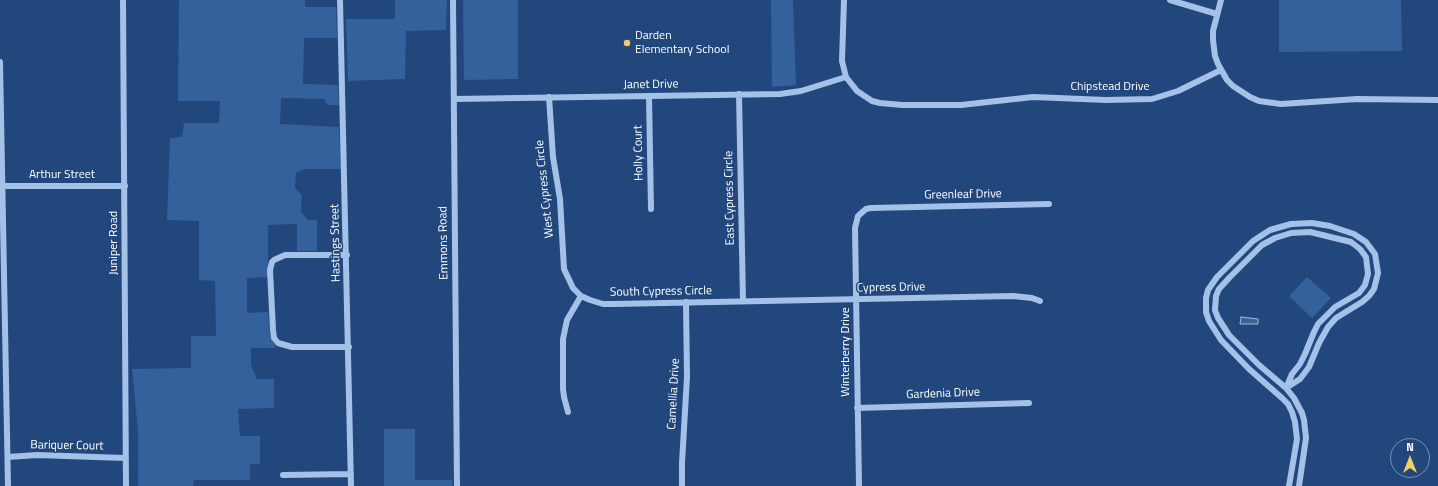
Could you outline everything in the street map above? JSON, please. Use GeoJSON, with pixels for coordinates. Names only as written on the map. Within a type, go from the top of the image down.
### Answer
{"type":"FeatureCollection","features":[{"type":"Feature","properties":{"kind":"street","name":"Juniper Road"},"geometry":{"type":"LineString","coordinates":[[123,0],[126,486]]}},
{"type":"Feature","properties":{"kind":"street","name":"Hastings Street"},"geometry":{"type":"LineString","coordinates":[[340,0],[347,255],[351,486]]}},
{"type":"Feature","properties":{"kind":"street","name":"Emmons Road"},"geometry":{"type":"LineString","coordinates":[[453,0],[457,486]]}},
{"type":"Feature","properties":{"kind":"street"},"geometry":{"type":"LineString","coordinates":[[844,0],[842,61],[846,76]]}},
{"type":"Feature","properties":{"kind":"street"},"geometry":{"type":"LineString","coordinates":[[1170,0],[1217,14]]}},
{"type":"Feature","properties":{"kind":"street"},"geometry":{"type":"LineString","coordinates":[[1221,0],[1214,24],[1213,40],[1215,56],[1227,80],[1250,97],[1271,103],[1306,103],[1357,99],[1438,100]]}},
{"type":"Feature","properties":{"kind":"street"},"geometry":{"type":"LineString","coordinates":[[0,62],[1,186],[5,278],[8,486]]}},
{"type":"Feature","properties":{"kind":"street","name":"Chipstead Drive"},"geometry":{"type":"LineString","coordinates":[[846,76],[857,91],[868,99],[880,104],[932,105],[978,104],[1033,97],[1106,100],[1152,99],[1178,91],[1221,70]]}},
{"type":"Feature","properties":{"kind":"street","name":"Janet Drive"},"geometry":{"type":"LineString","coordinates":[[454,99],[780,94],[801,91],[846,76]]}},
{"type":"Feature","properties":{"kind":"street","name":"East Cypress Circle"},"geometry":{"type":"LineString","coordinates":[[739,94],[743,301]]}},
{"type":"Feature","properties":{"kind":"street","name":"Holly Court"},"geometry":{"type":"LineString","coordinates":[[649,96],[651,209]]}},
{"type":"Feature","properties":{"kind":"street","name":"West Cypress Circle"},"geometry":{"type":"LineString","coordinates":[[549,97],[553,157],[562,218],[564,269],[573,288],[581,296]]}},
{"type":"Feature","properties":{"kind":"street","name":"Arthur Street"},"geometry":{"type":"LineString","coordinates":[[1,186],[124,186]]}},
{"type":"Feature","properties":{"kind":"street","name":"Greenleaf Drive"},"geometry":{"type":"LineString","coordinates":[[877,208],[1049,204]]}},
{"type":"Feature","properties":{"kind":"street","name":"Winterberry Drive"},"geometry":{"type":"LineString","coordinates":[[859,486],[856,222],[861,212],[877,208]]}},
{"type":"Feature","properties":{"kind":"street"},"geometry":{"type":"LineString","coordinates":[[1286,388],[1300,379],[1309,367],[1328,327],[1336,318],[1362,302],[1369,296],[1374,288],[1378,273],[1375,254],[1366,242],[1354,234],[1330,226],[1312,223],[1290,224],[1270,230],[1253,241],[1217,277],[1208,290],[1206,312],[1214,329],[1222,340],[1249,369],[1288,404],[1292,412],[1297,439],[1289,486]]}},
{"type":"Feature","properties":{"kind":"street"},"geometry":{"type":"LineString","coordinates":[[1286,388],[1292,374],[1300,364],[1318,324],[1335,307],[1359,292],[1365,285],[1368,274],[1366,257],[1360,249],[1351,242],[1310,232],[1291,233],[1275,238],[1262,245],[1225,282],[1216,296],[1215,310],[1218,318],[1229,335],[1259,365],[1286,388],[1294,398],[1302,413],[1306,430],[1305,450],[1299,486]]}},
{"type":"Feature","properties":{"kind":"street"},"geometry":{"type":"LineString","coordinates":[[347,255],[292,254],[277,257],[272,262],[270,270],[273,330],[274,338],[278,343],[292,347],[349,347]]}},
{"type":"Feature","properties":{"kind":"street"},"geometry":{"type":"LineString","coordinates":[[568,412],[564,397],[563,339],[567,320],[581,296]]}},
{"type":"Feature","properties":{"kind":"street","name":"South Cypress Circle"},"geometry":{"type":"LineString","coordinates":[[581,296],[602,304],[743,301]]}},
{"type":"Feature","properties":{"kind":"street","name":"Cypress Drive"},"geometry":{"type":"LineString","coordinates":[[743,301],[1013,296],[1032,298],[1040,301]]}},
{"type":"Feature","properties":{"kind":"street","name":"Camellia Drive"},"geometry":{"type":"LineString","coordinates":[[682,486],[682,456],[687,377],[686,302]]}},
{"type":"Feature","properties":{"kind":"street","name":"Gardenia Drive"},"geometry":{"type":"LineString","coordinates":[[857,408],[1029,403]]}},
{"type":"Feature","properties":{"kind":"street","name":"Bariquer Court"},"geometry":{"type":"LineString","coordinates":[[8,457],[38,455],[125,458]]}},
{"type":"Feature","properties":{"kind":"street"},"geometry":{"type":"LineString","coordinates":[[283,474],[351,474]]}},
{"type":"Feature","properties":{"kind":"shaded area"},"geometry":{"type":"Polygon","coordinates":[[[179,0],[305,0],[305,7],[336,7],[337,38],[304,38],[303,84],[338,85],[339,105],[328,105],[324,99],[281,98],[280,124],[339,127],[341,169],[305,169],[296,173],[295,188],[302,195],[301,212],[308,220],[317,220],[317,251],[297,251],[297,224],[268,225],[268,277],[247,278],[247,313],[268,312],[270,336],[276,348],[251,348],[251,365],[257,379],[274,379],[274,408],[238,409],[240,436],[260,436],[260,464],[250,464],[250,480],[194,480],[193,486],[138,486],[138,430],[132,369],[191,368],[191,336],[216,336],[215,281],[199,280],[199,221],[167,220],[170,138],[182,137],[184,123],[219,123],[220,101],[178,101],[179,0]]]}},
{"type":"Feature","properties":{"kind":"shaded area"},"geometry":{"type":"Polygon","coordinates":[[[395,0],[447,0],[446,30],[406,31],[405,79],[348,81],[346,19],[395,19],[395,0]]]}},
{"type":"Feature","properties":{"kind":"shaded area"},"geometry":{"type":"Polygon","coordinates":[[[463,0],[518,0],[518,79],[464,80],[463,0]]]}},
{"type":"Feature","properties":{"kind":"shaded area"},"geometry":{"type":"Polygon","coordinates":[[[771,0],[793,0],[796,85],[772,87],[771,0]]]}},
{"type":"Feature","properties":{"kind":"shaded area"},"geometry":{"type":"Polygon","coordinates":[[[1279,0],[1401,0],[1402,51],[1279,52],[1279,0]]]}},
{"type":"Feature","properties":{"kind":"shaded area"},"geometry":{"type":"Polygon","coordinates":[[[1307,277],[1331,298],[1312,318],[1289,296],[1307,277]]]}},
{"type":"Feature","properties":{"kind":"shaded area"},"geometry":{"type":"Polygon","coordinates":[[[1241,317],[1258,319],[1258,324],[1240,324],[1241,317]]]}},
{"type":"Feature","properties":{"kind":"shaded area"},"geometry":{"type":"Polygon","coordinates":[[[384,429],[415,429],[415,480],[452,480],[452,486],[384,486],[384,429]]]}},
{"type":"Feature","properties":{"kind":"place","name":"Darden Elementary School"},"geometry":{"type":"Point","coordinates":[627,43]}}]}
